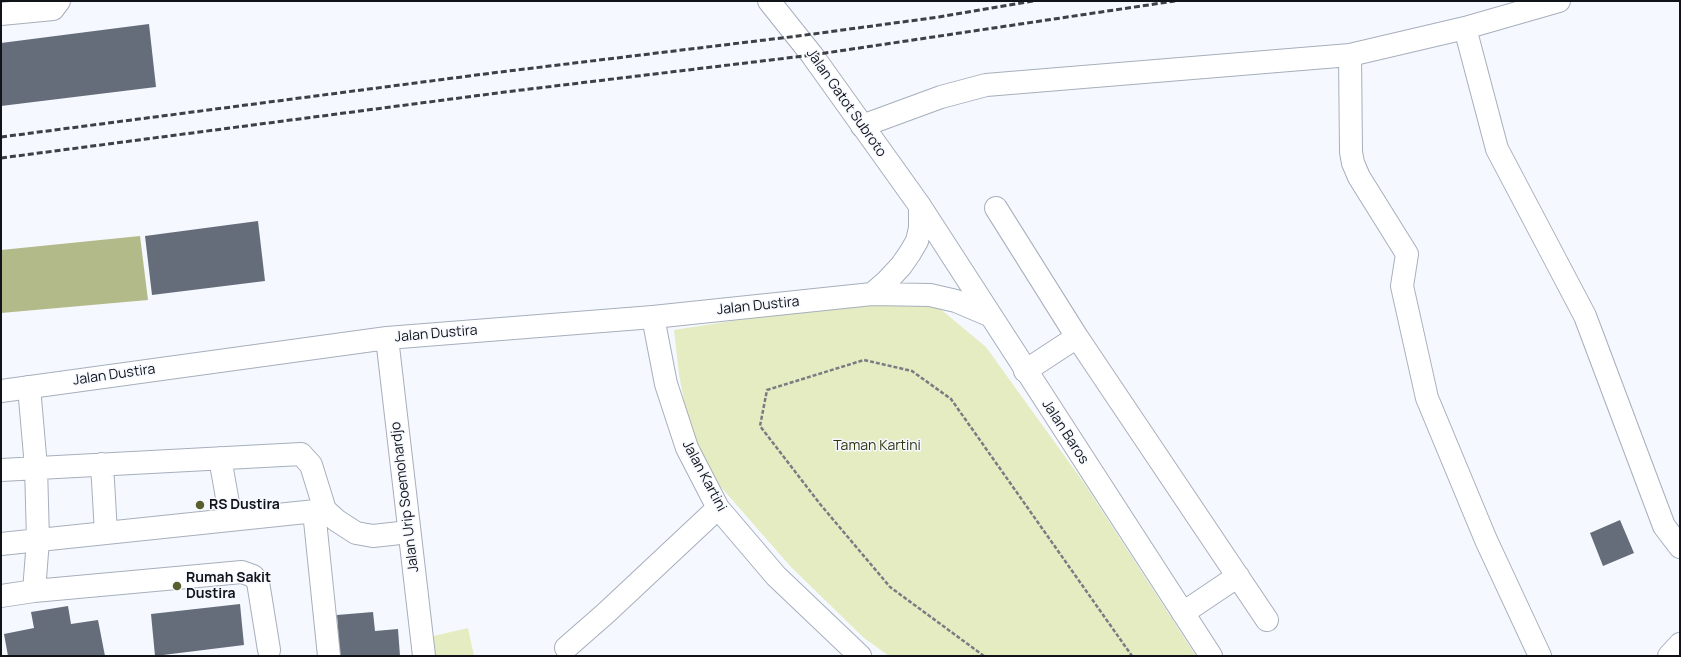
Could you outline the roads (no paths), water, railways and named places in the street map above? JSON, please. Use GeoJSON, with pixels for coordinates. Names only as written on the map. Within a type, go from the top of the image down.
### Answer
{"type":"FeatureCollection","features":[{"type":"Feature","properties":{"kind":"street"},"geometry":{"type":"LineString","coordinates":[[1,14],[53,9],[59,1]]}},
{"type":"Feature","properties":{"kind":"street","name":"Jalan Gatot Subroto"},"geometry":{"type":"LineString","coordinates":[[769,1],[812,54],[920,206]]}},
{"type":"Feature","properties":{"kind":"street"},"geometry":{"type":"LineString","coordinates":[[862,126],[941,97],[986,85],[1350,55],[1465,28],[1559,1]]}},
{"type":"Feature","properties":{"kind":"street"},"geometry":{"type":"LineString","coordinates":[[1465,28],[1497,149],[1585,316],[1664,526],[1680,547]]}},
{"type":"Feature","properties":{"kind":"street"},"geometry":{"type":"LineString","coordinates":[[1350,55],[1351,152],[1353,163],[1359,177],[1405,250],[1407,259],[1402,286],[1427,398],[1486,540],[1540,656]]}},
{"type":"Feature","properties":{"kind":"street"},"geometry":{"type":"LineString","coordinates":[[872,294],[887,281],[910,253],[917,241],[920,228],[920,206]]}},
{"type":"Feature","properties":{"kind":"street","name":"Jalan Baros"},"geometry":{"type":"LineString","coordinates":[[920,206],[989,315],[1211,656]]}},
{"type":"Feature","properties":{"kind":"street"},"geometry":{"type":"LineString","coordinates":[[996,208],[1077,337],[1267,620]]}},
{"type":"Feature","properties":{"kind":"street","name":"Jalan Dustira"},"geometry":{"type":"LineString","coordinates":[[1,391],[387,338],[653,317],[872,294],[930,295],[956,301],[989,315]]}},
{"type":"Feature","properties":{"kind":"street","name":"Jalan Kartini"},"geometry":{"type":"LineString","coordinates":[[653,317],[666,384],[687,448],[718,508],[776,576],[860,656]]}},
{"type":"Feature","properties":{"kind":"street"},"geometry":{"type":"LineString","coordinates":[[1026,371],[1077,337]]}},
{"type":"Feature","properties":{"kind":"street","name":"Jalan Urip Soemohardjo"},"geometry":{"type":"LineString","coordinates":[[387,338],[424,656]]}},
{"type":"Feature","properties":{"kind":"street"},"geometry":{"type":"LineString","coordinates":[[29,387],[36,467],[38,540],[34,591]]}},
{"type":"Feature","properties":{"kind":"street"},"geometry":{"type":"LineString","coordinates":[[1,470],[300,454],[307,458],[311,465],[319,510],[329,656]]}},
{"type":"Feature","properties":{"kind":"street"},"geometry":{"type":"LineString","coordinates":[[220,458],[231,520]]}},
{"type":"Feature","properties":{"kind":"street"},"geometry":{"type":"LineString","coordinates":[[102,464],[106,532]]}},
{"type":"Feature","properties":{"kind":"street"},"geometry":{"type":"LineString","coordinates":[[566,648],[606,613],[718,508]]}},
{"type":"Feature","properties":{"kind":"street"},"geometry":{"type":"LineString","coordinates":[[1,544],[319,510],[356,533],[379,536],[409,532]]}},
{"type":"Feature","properties":{"kind":"street"},"geometry":{"type":"LineString","coordinates":[[1,596],[34,591],[242,572],[253,576],[258,582],[269,650]]}},
{"type":"Feature","properties":{"kind":"street"},"geometry":{"type":"LineString","coordinates":[[1183,612],[1238,576]]}},
{"type":"Feature","properties":{"kind":"street"},"geometry":{"type":"LineString","coordinates":[[1669,656],[1680,644]]}},
{"type":"Feature","properties":{"kind":"railway"},"geometry":{"type":"LineString","coordinates":[[1,137],[492,73],[798,36],[939,17],[1033,1]]}},
{"type":"Feature","properties":{"kind":"railway"},"geometry":{"type":"LineString","coordinates":[[1,158],[505,92],[812,55],[1175,1]]}},
{"type":"Feature","properties":{"kind":"place","name":"RS Dustira"},"geometry":{"type":"Point","coordinates":[200,505]}},
{"type":"Feature","properties":{"kind":"place","name":"Rumah Sakit Dustira"},"geometry":{"type":"Point","coordinates":[177,586]}},
{"type":"Feature","properties":{"kind":"park label","name":"Taman Kartini"},"geometry":{"type":"Point","coordinates":[877,446]}}]}
